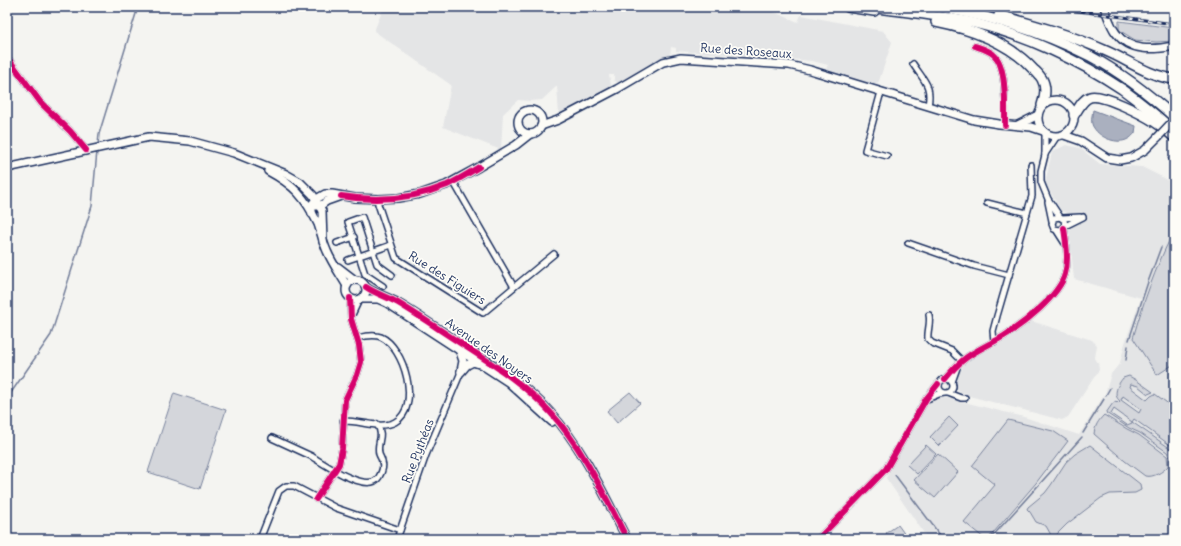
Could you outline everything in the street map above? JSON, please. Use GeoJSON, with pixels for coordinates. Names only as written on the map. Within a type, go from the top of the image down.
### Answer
{"type":"FeatureCollection","features":[{"type":"Feature","properties":{"kind":"highway"},"geometry":{"type":"LineString","coordinates":[[848,7],[946,24],[980,35],[1000,44],[1021,57],[1043,79],[1046,92],[1042,106]]}},
{"type":"Feature","properties":{"kind":"highway"},"geometry":{"type":"LineString","coordinates":[[869,7],[978,24],[1016,36],[1087,68],[1122,89],[1155,114],[1174,131]]}},
{"type":"Feature","properties":{"kind":"highway"},"geometry":{"type":"LineString","coordinates":[[939,7],[976,14],[1016,27],[1058,42],[1090,57],[1130,81],[1174,118]]}},
{"type":"Feature","properties":{"kind":"highway"},"geometry":{"type":"LineString","coordinates":[[965,7],[1018,20],[1065,35],[1105,50],[1138,68],[1163,78],[1174,79]]}},
{"type":"Feature","properties":{"kind":"highway"},"geometry":{"type":"LineString","coordinates":[[1074,116],[1083,101],[1090,97],[1098,97],[1122,105],[1147,117],[1174,138]]}},
{"type":"Feature","properties":{"kind":"main road"},"geometry":{"type":"LineString","coordinates":[[1104,7],[1116,33],[1128,44],[1134,47],[1147,49],[1174,46]]}},
{"type":"Feature","properties":{"kind":"main road","name":"Rue des Roseaux"},"geometry":{"type":"LineString","coordinates":[[316,203],[325,194],[355,198],[398,198],[420,194],[453,181],[492,160],[530,134],[537,132],[542,123],[552,122],[617,90],[663,62],[681,58],[789,65],[974,120],[1031,127],[1044,132]]}},
{"type":"Feature","properties":{"kind":"main road"},"geometry":{"type":"LineString","coordinates":[[1081,141],[1072,127],[1074,116],[1072,110],[1064,101],[1052,100],[1042,106],[1038,115],[1039,126],[1044,132],[1081,141],[1107,158],[1120,160],[1131,158],[1145,150],[1174,118]]}},
{"type":"Feature","properties":{"kind":"main road"},"geometry":{"type":"LineString","coordinates":[[530,134],[520,128],[519,120],[523,113],[530,110],[538,112],[542,123]]}},
{"type":"Feature","properties":{"kind":"main road"},"geometry":{"type":"LineString","coordinates":[[1017,126],[1038,115]]}},
{"type":"Feature","properties":{"kind":"main road"},"geometry":{"type":"LineString","coordinates":[[1060,135],[1072,127]]}},
{"type":"Feature","properties":{"kind":"main road"},"geometry":{"type":"LineString","coordinates":[[521,140],[523,131]]}},
{"type":"Feature","properties":{"kind":"main road"},"geometry":{"type":"LineString","coordinates":[[7,168],[84,147],[98,148],[148,137],[190,141],[234,153],[286,174],[300,182],[322,210],[323,242]]}},
{"type":"Feature","properties":{"kind":"main road"},"geometry":{"type":"LineString","coordinates":[[234,153],[284,180],[298,192],[306,202],[318,225],[327,251],[347,286]]}},
{"type":"Feature","properties":{"kind":"main road"},"geometry":{"type":"LineString","coordinates":[[298,192],[304,194],[316,203]]}},
{"type":"Feature","properties":{"kind":"main road"},"geometry":{"type":"LineString","coordinates":[[312,214],[316,203]]}},
{"type":"Feature","properties":{"kind":"main road"},"geometry":{"type":"LineString","coordinates":[[335,264],[355,280],[362,281],[366,286],[366,293],[361,299],[352,300],[346,292],[347,286],[355,280]]}},
{"type":"Feature","properties":{"kind":"main road","name":"Avenue des Noyers"},"geometry":{"type":"LineString","coordinates":[[366,286],[377,294],[397,302],[486,363],[547,416],[563,434],[593,475],[627,539]]}},
{"type":"Feature","properties":{"kind":"main road","name":"Avenue des Noyers"},"geometry":{"type":"LineString","coordinates":[[361,299],[378,299],[387,302],[470,356],[486,363]]}},
{"type":"Feature","properties":{"kind":"main road"},"geometry":{"type":"LineString","coordinates":[[459,348],[463,361],[461,372]]}},
{"type":"Feature","properties":{"kind":"main road"},"geometry":{"type":"LineString","coordinates":[[463,361],[470,356]]}},
{"type":"Feature","properties":{"kind":"main road"},"geometry":{"type":"LineString","coordinates":[[461,372],[467,365],[473,362],[486,363]]}},
{"type":"Feature","properties":{"kind":"street"},"geometry":{"type":"LineString","coordinates":[[975,46],[995,55],[1000,62],[1004,76],[1005,125]]}},
{"type":"Feature","properties":{"kind":"street"},"geometry":{"type":"LineString","coordinates":[[7,58],[41,103],[84,147]]}},
{"type":"Feature","properties":{"kind":"street"},"geometry":{"type":"LineString","coordinates":[[913,64],[928,86],[930,94],[928,106]]}},
{"type":"Feature","properties":{"kind":"street"},"geometry":{"type":"LineString","coordinates":[[881,92],[864,150],[887,156]]}},
{"type":"Feature","properties":{"kind":"street"},"geometry":{"type":"LineString","coordinates":[[1044,132],[1045,155]]}},
{"type":"Feature","properties":{"kind":"street"},"geometry":{"type":"LineString","coordinates":[[818,539],[886,469],[926,399],[940,381],[960,363],[1005,336],[1031,315],[1056,290],[1065,273],[1067,261],[1065,227],[1064,220],[1048,199],[1042,186],[1040,171],[1045,155],[1060,135]]}},
{"type":"Feature","properties":{"kind":"street"},"geometry":{"type":"LineString","coordinates":[[994,342],[993,331],[1033,189],[1031,165]]}},
{"type":"Feature","properties":{"kind":"street"},"geometry":{"type":"LineString","coordinates":[[453,181],[514,287],[554,254]]}},
{"type":"Feature","properties":{"kind":"street","name":"Rue des Figuiers"},"geometry":{"type":"LineString","coordinates":[[378,199],[378,204],[396,258],[482,314],[514,287]]}},
{"type":"Feature","properties":{"kind":"street"},"geometry":{"type":"LineString","coordinates":[[1048,199],[1052,227],[1057,231],[1067,248]]}},
{"type":"Feature","properties":{"kind":"street"},"geometry":{"type":"LineString","coordinates":[[987,203],[1027,213]]}},
{"type":"Feature","properties":{"kind":"street"},"geometry":{"type":"LineString","coordinates":[[383,286],[365,274],[348,222],[362,217],[377,264],[392,274]]}},
{"type":"Feature","properties":{"kind":"street"},"geometry":{"type":"LineString","coordinates":[[1052,220],[1057,217],[1083,217],[1057,231]]}},
{"type":"Feature","properties":{"kind":"street"},"geometry":{"type":"LineString","coordinates":[[337,243],[354,237]]}},
{"type":"Feature","properties":{"kind":"street"},"geometry":{"type":"LineString","coordinates":[[908,243],[974,266],[1009,275]]}},
{"type":"Feature","properties":{"kind":"street"},"geometry":{"type":"LineString","coordinates":[[348,260],[391,245]]}},
{"type":"Feature","properties":{"kind":"street"},"geometry":{"type":"LineString","coordinates":[[316,499],[334,471],[340,458],[345,400],[357,375],[361,362],[357,338],[351,319],[350,298]]}},
{"type":"Feature","properties":{"kind":"street"},"geometry":{"type":"LineString","coordinates":[[351,319],[361,299]]}},
{"type":"Feature","properties":{"kind":"street"},"geometry":{"type":"LineString","coordinates":[[929,315],[930,321],[928,339],[932,343],[952,351],[960,363]]}},
{"type":"Feature","properties":{"kind":"street"},"geometry":{"type":"LineString","coordinates":[[343,421],[377,424],[388,424],[394,422],[402,415],[409,397],[409,389],[402,363],[392,345],[374,335],[357,338]]}},
{"type":"Feature","properties":{"kind":"street"},"geometry":{"type":"LineString","coordinates":[[926,399],[950,392],[960,363]]}},
{"type":"Feature","properties":{"kind":"street","name":"Rue Pythéas"},"geometry":{"type":"LineString","coordinates":[[397,539],[426,455],[461,372]]}},
{"type":"Feature","properties":{"kind":"street"},"geometry":{"type":"LineString","coordinates":[[938,384],[939,390],[965,398],[958,394],[953,384],[945,378]]}},
{"type":"Feature","properties":{"kind":"street"},"geometry":{"type":"LineString","coordinates":[[272,438],[310,456],[334,471],[366,482],[372,482],[377,479],[383,467],[378,449],[381,433],[377,424]]}},
{"type":"Feature","properties":{"kind":"street"},"geometry":{"type":"LineString","coordinates":[[260,539],[279,491],[286,486],[294,486],[307,492],[316,499],[336,508],[400,530]]}},
{"type":"Feature","properties":{"kind":"shaded area"},"geometry":{"type":"Polygon","coordinates":[[[384,7],[753,7],[769,10],[798,22],[801,15],[883,31],[892,42],[879,81],[876,84],[871,84],[826,69],[828,65],[812,61],[790,59],[789,62],[728,57],[727,54],[676,51],[676,48],[671,47],[670,55],[619,84],[614,80],[614,75],[609,75],[611,85],[607,92],[559,116],[557,86],[542,100],[518,100],[503,114],[501,150],[443,127],[451,85],[374,31],[384,7]]]}},
{"type":"Feature","properties":{"kind":"shaded area"},"geometry":{"type":"Polygon","coordinates":[[[1119,21],[1174,28],[1174,41],[1156,42],[1135,40],[1119,30],[1119,21]]]}},
{"type":"Feature","properties":{"kind":"shaded area"},"geometry":{"type":"Polygon","coordinates":[[[1066,145],[1080,148],[1100,164],[1142,167],[1174,183],[1174,539],[928,539],[886,478],[924,406],[933,399],[944,397],[1024,417],[1079,435],[1105,394],[1111,374],[1120,363],[1125,343],[1141,298],[1074,279],[1069,230],[1083,217],[1061,211],[1045,183],[1052,152],[1066,145]]]}},
{"type":"Feature","properties":{"kind":"shaded area"},"geometry":{"type":"Polygon","coordinates":[[[1171,237],[1174,239],[1174,364],[1157,375],[1133,338],[1150,286],[1171,237]]]}},
{"type":"Feature","properties":{"kind":"shaded area"},"geometry":{"type":"Polygon","coordinates":[[[1031,321],[1092,340],[1097,345],[1095,358],[1098,363],[1099,370],[1068,417],[1062,420],[969,396],[961,393],[957,388],[959,372],[964,365],[972,358],[1001,343],[1031,321]]]}},
{"type":"Feature","properties":{"kind":"shaded area"},"geometry":{"type":"Polygon","coordinates":[[[1129,376],[1153,392],[1148,394],[1138,386],[1131,384],[1130,387],[1147,400],[1155,394],[1174,408],[1174,448],[1134,419],[1132,422],[1174,451],[1174,462],[1171,465],[1171,460],[1167,452],[1140,433],[1129,428],[1106,413],[1113,403],[1116,401],[1118,403],[1120,401],[1116,396],[1116,393],[1119,383],[1123,378],[1129,376]],[[1123,396],[1121,400],[1139,413],[1141,409],[1123,396]],[[1114,409],[1111,414],[1127,425],[1132,423],[1114,409]]]}},
{"type":"Feature","properties":{"kind":"shaded area"},"geometry":{"type":"Polygon","coordinates":[[[630,392],[640,403],[617,423],[607,411],[630,392]]]}},
{"type":"Feature","properties":{"kind":"shaded area"},"geometry":{"type":"Polygon","coordinates":[[[174,393],[226,410],[200,489],[148,472],[174,393]]]}},
{"type":"Feature","properties":{"kind":"shaded area"},"geometry":{"type":"Polygon","coordinates":[[[1104,415],[1139,435],[1167,456],[1168,466],[1158,474],[1145,476],[1125,461],[1094,434],[1097,424],[1104,415]]]}},
{"type":"Feature","properties":{"kind":"shaded area"},"geometry":{"type":"Polygon","coordinates":[[[949,417],[958,426],[939,446],[930,437],[949,417]]]}},
{"type":"Feature","properties":{"kind":"shaded area"},"geometry":{"type":"Polygon","coordinates":[[[1008,420],[1053,431],[1068,441],[1036,483],[988,539],[985,539],[964,522],[995,485],[972,466],[1008,420]]]}},
{"type":"Feature","properties":{"kind":"shaded area"},"geometry":{"type":"Polygon","coordinates":[[[926,445],[936,454],[917,474],[907,465],[926,445]]]}},
{"type":"Feature","properties":{"kind":"shaded area"},"geometry":{"type":"Polygon","coordinates":[[[1090,445],[1140,484],[1141,490],[1135,493],[1110,494],[1101,498],[1067,524],[1056,535],[1051,535],[1046,526],[1036,522],[1027,509],[1045,493],[1066,462],[1075,454],[1090,445]]]}},
{"type":"Feature","properties":{"kind":"shaded area"},"geometry":{"type":"Polygon","coordinates":[[[938,454],[958,472],[935,498],[914,480],[938,454]]]}},
{"type":"Feature","properties":{"kind":"shaded area"},"geometry":{"type":"Polygon","coordinates":[[[898,525],[908,539],[890,539],[886,533],[898,525]]]}},
{"type":"Feature","properties":{"kind":"water"},"geometry":{"type":"Polygon","coordinates":[[[1093,110],[1136,126],[1135,133],[1124,141],[1110,140],[1100,135],[1092,124],[1093,110]]]}},
{"type":"Feature","properties":{"kind":"waterway"},"geometry":{"type":"LineString","coordinates":[[98,145],[99,134],[138,7]]}},
{"type":"Feature","properties":{"kind":"waterway"},"geometry":{"type":"LineString","coordinates":[[7,458],[9,421],[8,397],[51,335],[92,206],[97,151]]}},
{"type":"Feature","properties":{"kind":"waterway"},"geometry":{"type":"LineString","coordinates":[[1168,158],[1174,166]]}},
{"type":"Feature","properties":{"kind":"waterway"},"geometry":{"type":"LineString","coordinates":[[1172,225],[1174,219]]}},
{"type":"Feature","properties":{"kind":"waterway"},"geometry":{"type":"LineString","coordinates":[[1129,340],[1161,247]]}},
{"type":"Feature","properties":{"kind":"waterway"},"geometry":{"type":"LineString","coordinates":[[1126,360],[1128,346]]}},
{"type":"Feature","properties":{"kind":"waterway"},"geometry":{"type":"LineString","coordinates":[[1106,395],[1110,388]]}},
{"type":"Feature","properties":{"kind":"waterway"},"geometry":{"type":"LineString","coordinates":[[1083,433],[1104,399]]}},
{"type":"Feature","properties":{"kind":"waterway"},"geometry":{"type":"LineString","coordinates":[[990,539],[1082,437]]}},
{"type":"Feature","properties":{"kind":"waterway"},"geometry":{"type":"LineString","coordinates":[[895,475],[943,539]]}},
{"type":"Feature","properties":{"kind":"railway"},"geometry":{"type":"LineString","coordinates":[[1049,7],[1174,24]]}},
{"type":"Feature","properties":{"kind":"cycle path"},"geometry":{"type":"LineString","coordinates":[[975,46],[992,53],[998,60],[1003,78],[1005,125]]}},
{"type":"Feature","properties":{"kind":"cycle path"},"geometry":{"type":"LineString","coordinates":[[7,57],[41,103],[70,131],[86,150]]}},
{"type":"Feature","properties":{"kind":"cycle path"},"geometry":{"type":"LineString","coordinates":[[341,196],[368,199],[408,196],[434,190],[447,185],[479,167]]}},
{"type":"Feature","properties":{"kind":"cycle path"},"geometry":{"type":"LineString","coordinates":[[945,379],[966,357],[1004,336],[1021,324],[1039,309],[1056,291],[1065,274],[1067,263],[1064,228]]}},
{"type":"Feature","properties":{"kind":"cycle path"},"geometry":{"type":"LineString","coordinates":[[366,287],[398,303],[420,317],[518,382],[540,401],[573,441],[593,473],[627,539]]}},
{"type":"Feature","properties":{"kind":"cycle path"},"geometry":{"type":"LineString","coordinates":[[316,499],[339,464],[342,449],[345,400],[357,375],[361,362],[359,345],[351,319],[350,298]]}},
{"type":"Feature","properties":{"kind":"cycle path"},"geometry":{"type":"LineString","coordinates":[[818,539],[886,469],[926,399],[938,384]]}}]}
